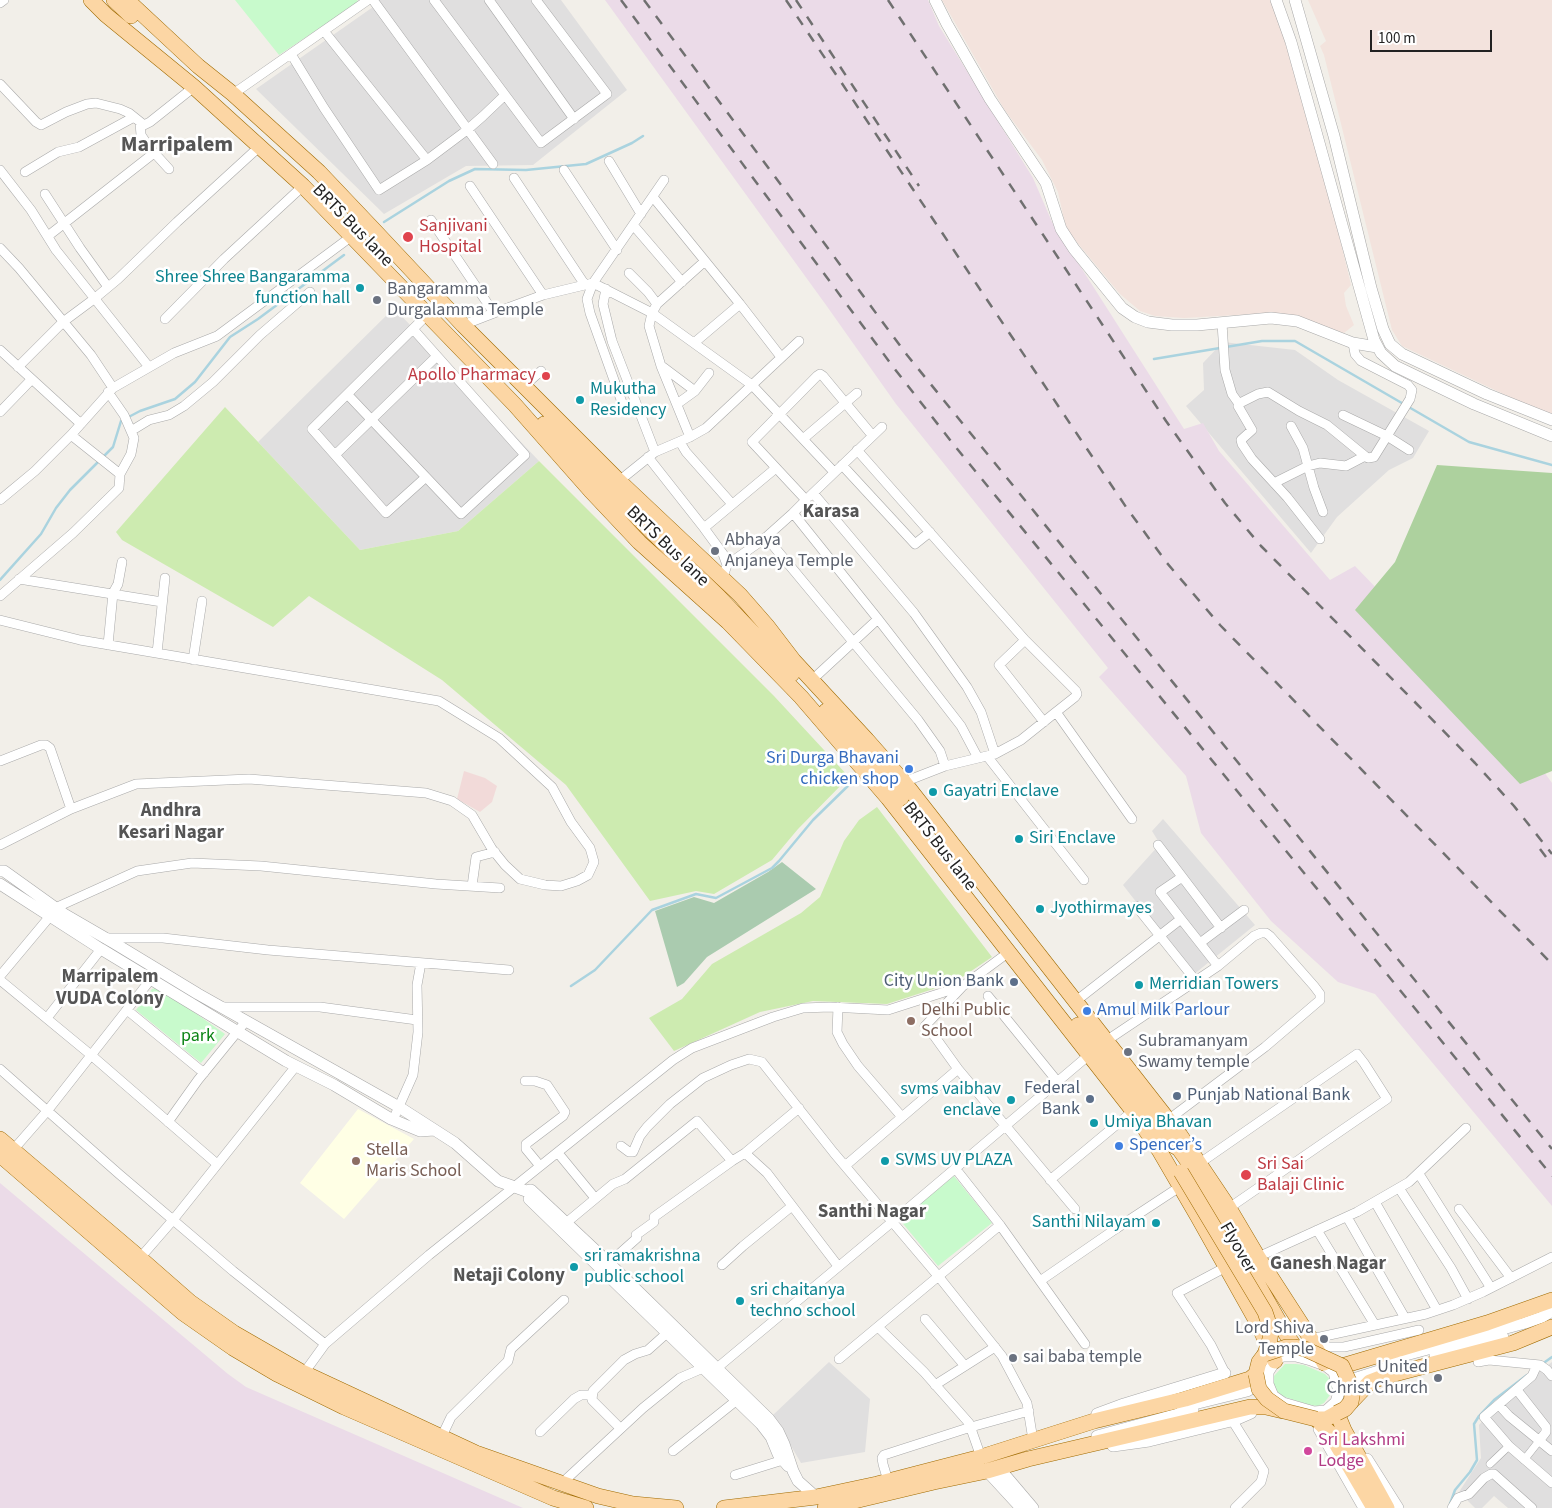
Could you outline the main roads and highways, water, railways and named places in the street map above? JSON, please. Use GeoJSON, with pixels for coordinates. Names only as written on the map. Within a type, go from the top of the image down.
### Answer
{"type":"FeatureCollection","features":[{"type":"Feature","properties":{"kind":"main road"},"geometry":{"type":"LineString","coordinates":[[91,0],[106,15],[194,87],[303,186],[515,405],[590,490],[640,542],[708,595],[728,622],[801,698],[879,788],[1133,1112],[1188,1172],[1229,1208],[1258,1257],[1311,1339],[1335,1372]]}},
{"type":"Feature","properties":{"kind":"main road","name":"BRTS Bus lane"},"geometry":{"type":"LineString","coordinates":[[114,0],[327,199],[708,595],[748,627],[836,722],[893,788],[1119,1075],[1173,1148]]}},
{"type":"Feature","properties":{"kind":"main road"},"geometry":{"type":"LineString","coordinates":[[127,0],[198,66],[234,94],[319,172],[463,325],[619,480],[725,572],[794,661],[904,782],[1168,1120],[1226,1267],[1257,1322],[1270,1358],[1286,1347],[1306,1349],[1335,1372],[1353,1390],[1342,1406],[1344,1430],[1387,1508]]}},
{"type":"Feature","properties":{"kind":"main road"},"geometry":{"type":"LineString","coordinates":[[0,1139],[6,1153],[183,1313],[248,1357],[277,1374],[344,1407],[553,1498],[586,1508]]}},
{"type":"Feature","properties":{"kind":"main road","name":"Flyover"},"geometry":{"type":"LineString","coordinates":[[1173,1148],[1295,1348]]}},
{"type":"Feature","properties":{"kind":"main road"},"geometry":{"type":"LineString","coordinates":[[6,1153],[140,1258],[190,1302],[234,1333],[304,1373],[476,1453],[561,1484],[598,1496],[633,1504],[676,1508]]}},
{"type":"Feature","properties":{"kind":"main road","name":"Flyover"},"geometry":{"type":"LineString","coordinates":[[1188,1172],[1264,1312],[1271,1330],[1270,1358],[1259,1362],[1262,1376]]}},
{"type":"Feature","properties":{"kind":"main road"},"geometry":{"type":"LineString","coordinates":[[1335,1372],[1487,1323],[1547,1306]]}},
{"type":"Feature","properties":{"kind":"main road"},"geometry":{"type":"LineString","coordinates":[[724,1508],[821,1502],[934,1482],[993,1470],[1028,1459],[1250,1407],[1266,1407],[1326,1419],[1370,1382],[1505,1345],[1552,1327]]}},
{"type":"Feature","properties":{"kind":"main road"},"geometry":{"type":"LineString","coordinates":[[821,1502],[888,1481],[981,1457],[1094,1420],[1185,1399],[1262,1376],[1259,1389],[1267,1399],[1284,1411]]}},
{"type":"Feature","properties":{"kind":"main road"},"geometry":{"type":"LineString","coordinates":[[1310,1415],[1330,1433],[1374,1508]]}},
{"type":"Feature","properties":{"kind":"waterway"},"geometry":{"type":"LineString","coordinates":[[384,222],[449,181],[475,169],[526,170],[586,164],[643,136]]}},
{"type":"Feature","properties":{"kind":"waterway"},"geometry":{"type":"LineString","coordinates":[[103,457],[113,447],[121,421],[140,411],[175,399],[195,382],[230,337],[258,319],[344,255]]}},
{"type":"Feature","properties":{"kind":"waterway"},"geometry":{"type":"LineString","coordinates":[[1154,359],[1262,341],[1295,341],[1469,442],[1552,465]]}},
{"type":"Feature","properties":{"kind":"waterway"},"geometry":{"type":"LineString","coordinates":[[0,580],[41,534],[56,508],[70,490],[99,461]]}},
{"type":"Feature","properties":{"kind":"waterway"},"geometry":{"type":"LineString","coordinates":[[571,986],[595,970],[652,910],[696,894],[716,898],[772,868],[813,820],[855,779]]}},
{"type":"Feature","properties":{"kind":"waterway"},"geometry":{"type":"LineString","coordinates":[[1545,1362],[1552,1357]]}},
{"type":"Feature","properties":{"kind":"waterway"},"geometry":{"type":"LineString","coordinates":[[1450,1504],[1455,1490],[1477,1460],[1474,1424],[1494,1400],[1527,1375]]}},
{"type":"Feature","properties":{"kind":"railway"},"geometry":{"type":"LineString","coordinates":[[621,0],[894,368],[954,445],[1552,1176]]}},
{"type":"Feature","properties":{"kind":"railway"},"geometry":{"type":"LineString","coordinates":[[644,0],[907,355],[1552,1149]]}},
{"type":"Feature","properties":{"kind":"railway"},"geometry":{"type":"LineString","coordinates":[[786,0],[1126,507],[1167,563],[1220,625],[1552,964]]}},
{"type":"Feature","properties":{"kind":"railway"},"geometry":{"type":"LineString","coordinates":[[796,0],[919,186]]}},
{"type":"Feature","properties":{"kind":"railway"},"geometry":{"type":"LineString","coordinates":[[888,0],[1166,421],[1225,503],[1261,546],[1475,763],[1514,806],[1552,854]]}},
{"type":"Feature","properties":{"kind":"railway"},"geometry":{"type":"LineString","coordinates":[[1540,849],[1552,865]]}},
{"type":"Feature","properties":{"kind":"place","name":"Sanjivani Hospital"},"geometry":{"type":"Point","coordinates":[408,237]}},
{"type":"Feature","properties":{"kind":"place","name":"Shree Shree Bangaramma function hall"},"geometry":{"type":"Point","coordinates":[360,288]}},
{"type":"Feature","properties":{"kind":"place","name":"Bangaramma Durgalamma Temple"},"geometry":{"type":"Point","coordinates":[377,300]}},
{"type":"Feature","properties":{"kind":"place","name":"Apollo Pharmacy"},"geometry":{"type":"Point","coordinates":[546,376]}},
{"type":"Feature","properties":{"kind":"place","name":"Mukutha Residency"},"geometry":{"type":"Point","coordinates":[580,400]}},
{"type":"Feature","properties":{"kind":"place","name":"Abhaya Anjaneya Temple"},"geometry":{"type":"Point","coordinates":[715,551]}},
{"type":"Feature","properties":{"kind":"place","name":"Sri Durga Bhavani chicken shop"},"geometry":{"type":"Point","coordinates":[909,769]}},
{"type":"Feature","properties":{"kind":"place","name":"Gayatri Enclave"},"geometry":{"type":"Point","coordinates":[933,792]}},
{"type":"Feature","properties":{"kind":"place","name":"Siri Enclave"},"geometry":{"type":"Point","coordinates":[1019,839]}},
{"type":"Feature","properties":{"kind":"place","name":"Jyothirmayes"},"geometry":{"type":"Point","coordinates":[1040,909]}},
{"type":"Feature","properties":{"kind":"place","name":"City Union Bank"},"geometry":{"type":"Point","coordinates":[1014,982]}},
{"type":"Feature","properties":{"kind":"place","name":"Merridian Towers"},"geometry":{"type":"Point","coordinates":[1139,985]}},
{"type":"Feature","properties":{"kind":"place","name":"Amul Milk Parlour"},"geometry":{"type":"Point","coordinates":[1087,1011]}},
{"type":"Feature","properties":{"kind":"place","name":"Delhi Public School"},"geometry":{"type":"Point","coordinates":[911,1021]}},
{"type":"Feature","properties":{"kind":"place","name":"Subramanyam Swamy temple"},"geometry":{"type":"Point","coordinates":[1128,1052]}},
{"type":"Feature","properties":{"kind":"place","name":"Punjab National Bank"},"geometry":{"type":"Point","coordinates":[1177,1096]}},
{"type":"Feature","properties":{"kind":"place","name":"Federal Bank"},"geometry":{"type":"Point","coordinates":[1090,1099]}},
{"type":"Feature","properties":{"kind":"place","name":"svms vaibhav enclave"},"geometry":{"type":"Point","coordinates":[1011,1100]}},
{"type":"Feature","properties":{"kind":"place","name":"Umiya Bhavan"},"geometry":{"type":"Point","coordinates":[1094,1123]}},
{"type":"Feature","properties":{"kind":"place","name":"Spencer’s"},"geometry":{"type":"Point","coordinates":[1119,1146]}},
{"type":"Feature","properties":{"kind":"place","name":"Stella Maris School"},"geometry":{"type":"Point","coordinates":[356,1161]}},
{"type":"Feature","properties":{"kind":"place","name":"SVMS UV PLAZA"},"geometry":{"type":"Point","coordinates":[885,1161]}},
{"type":"Feature","properties":{"kind":"place","name":"Sri Sai Balaji Clinic"},"geometry":{"type":"Point","coordinates":[1246,1175]}},
{"type":"Feature","properties":{"kind":"place","name":"Santhi Nilayam"},"geometry":{"type":"Point","coordinates":[1156,1223]}},
{"type":"Feature","properties":{"kind":"place","name":"sri ramakrishna public school"},"geometry":{"type":"Point","coordinates":[574,1267]}},
{"type":"Feature","properties":{"kind":"place","name":"sri chaitanya techno school"},"geometry":{"type":"Point","coordinates":[740,1301]}},
{"type":"Feature","properties":{"kind":"place","name":"Lord Shiva Temple"},"geometry":{"type":"Point","coordinates":[1324,1339]}},
{"type":"Feature","properties":{"kind":"place","name":"sai baba temple"},"geometry":{"type":"Point","coordinates":[1013,1358]}},
{"type":"Feature","properties":{"kind":"place","name":"United Christ Church"},"geometry":{"type":"Point","coordinates":[1438,1378]}},
{"type":"Feature","properties":{"kind":"place","name":"Sri Lakshmi Lodge"},"geometry":{"type":"Point","coordinates":[1308,1451]}},
{"type":"Feature","properties":{"kind":"district","name":"Marripalem"},"geometry":{"type":"Point","coordinates":[177,146]}},
{"type":"Feature","properties":{"kind":"district","name":"Karasa"},"geometry":{"type":"Point","coordinates":[831,513]}},
{"type":"Feature","properties":{"kind":"district","name":"Andhra Kesari Nagar"},"geometry":{"type":"Point","coordinates":[171,823]}},
{"type":"Feature","properties":{"kind":"district","name":"Marripalem VUDA Colony"},"geometry":{"type":"Point","coordinates":[110,989]}},
{"type":"Feature","properties":{"kind":"district","name":"Santhi Nagar"},"geometry":{"type":"Point","coordinates":[872,1213]}},
{"type":"Feature","properties":{"kind":"district","name":"Ganesh Nagar"},"geometry":{"type":"Point","coordinates":[1328,1265]}},
{"type":"Feature","properties":{"kind":"district","name":"Netaji Colony"},"geometry":{"type":"Point","coordinates":[509,1277]}},
{"type":"Feature","properties":{"kind":"park label","name":"park"},"geometry":{"type":"Point","coordinates":[198,1037]}}]}
